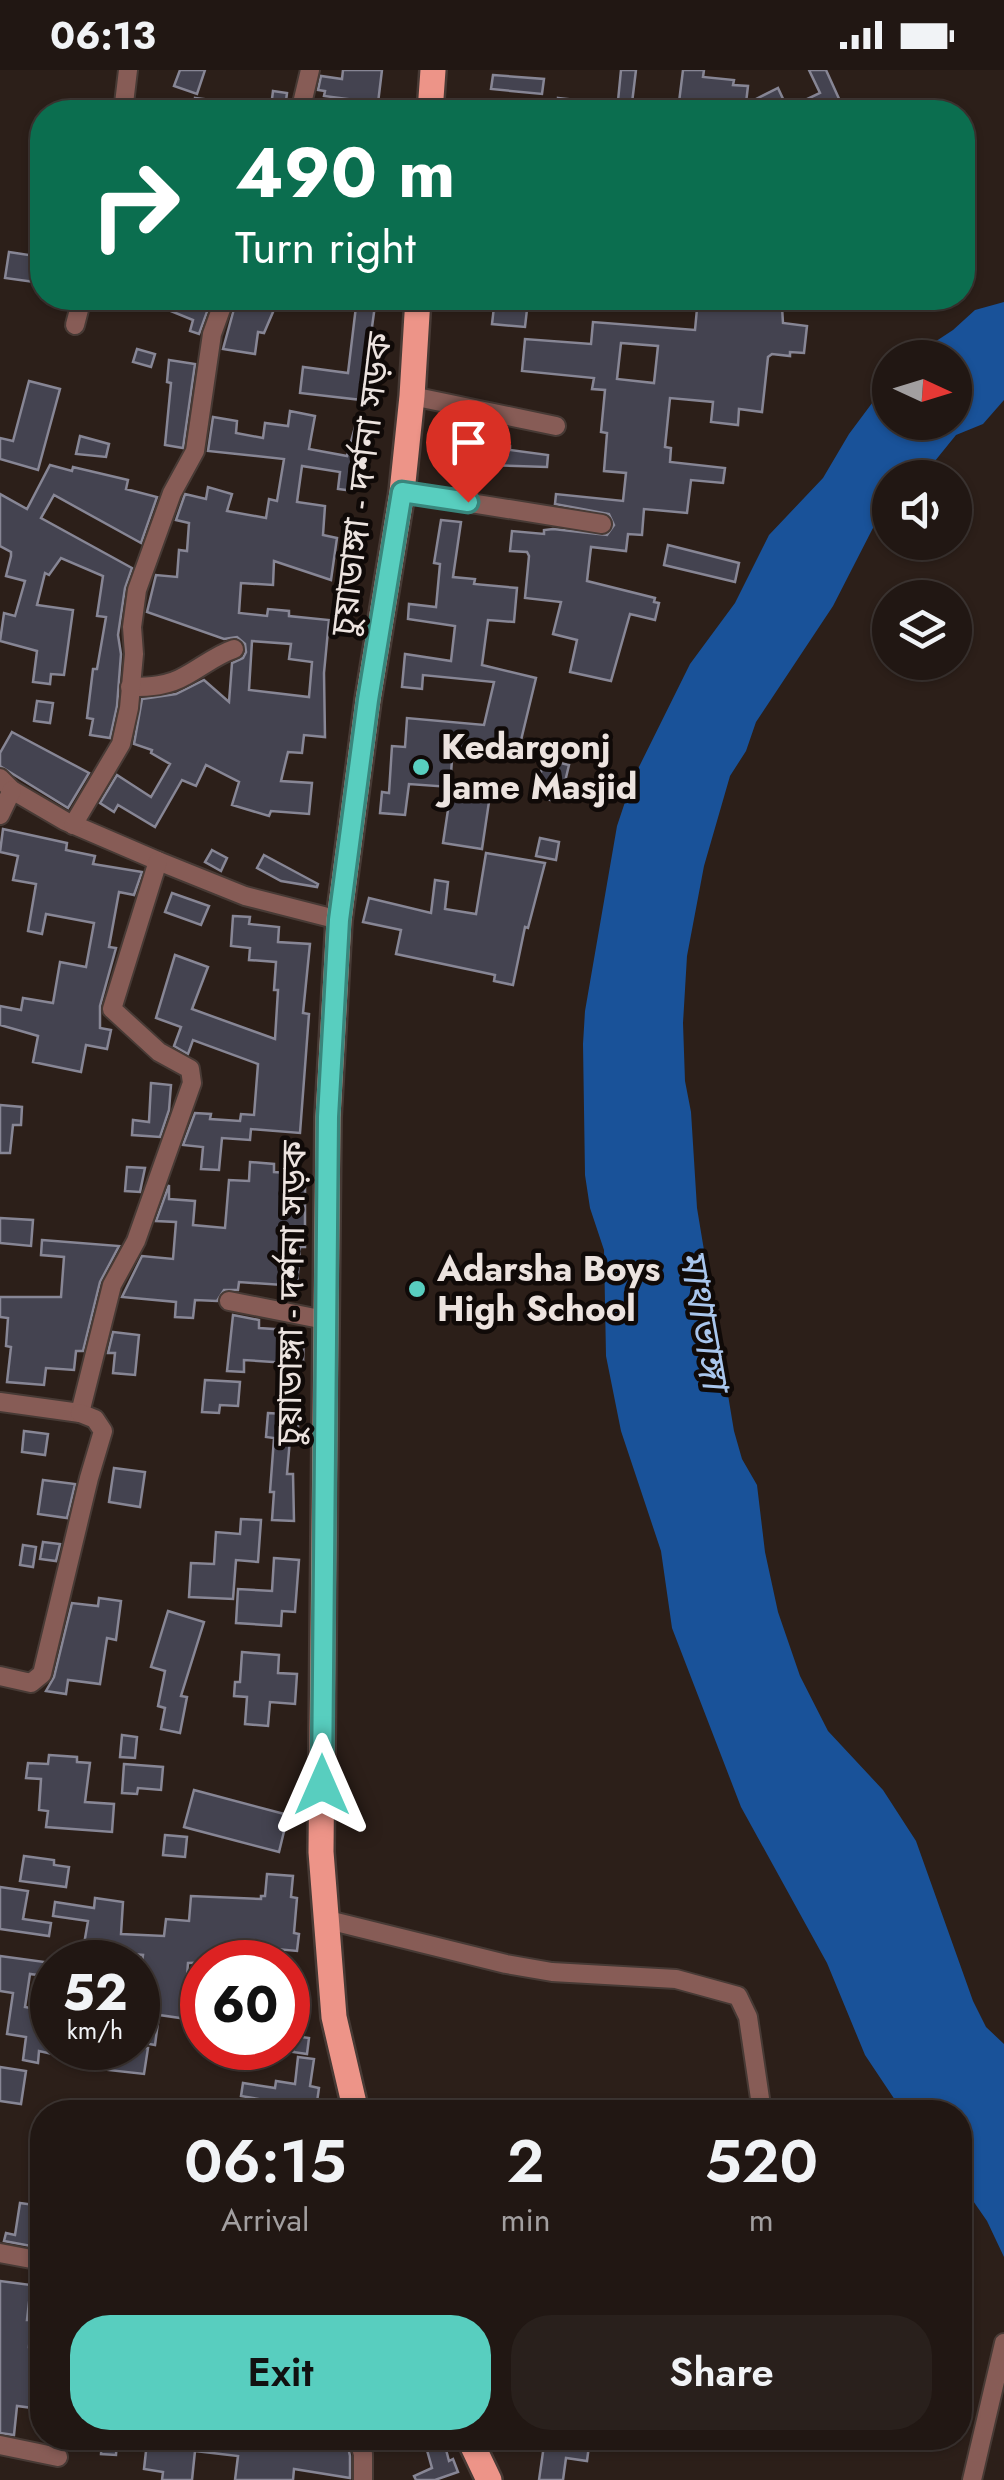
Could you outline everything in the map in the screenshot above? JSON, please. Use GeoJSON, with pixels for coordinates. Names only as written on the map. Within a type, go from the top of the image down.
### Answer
{"type":"FeatureCollection","features":[{"type":"Feature","properties":{"kind":"main road"},"geometry":{"type":"LineString","coordinates":[[431,100],[433,70]]}},
{"type":"Feature","properties":{"kind":"main road","name":"চুয়াডাঙ্গা - দর্শনা সড়ক"},"geometry":{"type":"LineString","coordinates":[[353,2100],[334,2017],[321,1852],[328,1117],[339,920],[368,700],[402,492],[417,310]]}},
{"type":"Feature","properties":{"kind":"main road"},"geometry":{"type":"LineString","coordinates":[[475,2450],[489,2480]]}},
{"type":"Feature","properties":{"kind":"street"},"geometry":{"type":"LineString","coordinates":[[124,100],[128,70]]}},
{"type":"Feature","properties":{"kind":"street"},"geometry":{"type":"LineString","coordinates":[[303,100],[310,70]]}},
{"type":"Feature","properties":{"kind":"street"},"geometry":{"type":"LineString","coordinates":[[75,324],[79,310]]}},
{"type":"Feature","properties":{"kind":"street"},"geometry":{"type":"LineString","coordinates":[[73,825],[121,744],[138,590],[172,493],[195,451],[212,334],[221,310]]}},
{"type":"Feature","properties":{"kind":"street"},"geometry":{"type":"LineString","coordinates":[[412,396],[556,426]]}},
{"type":"Feature","properties":{"kind":"street"},"geometry":{"type":"LineString","coordinates":[[402,492],[602,524]]}},
{"type":"Feature","properties":{"kind":"street"},"geometry":{"type":"LineString","coordinates":[[130,687],[157,686],[184,677],[234,649]]}},
{"type":"Feature","properties":{"kind":"street"},"geometry":{"type":"LineString","coordinates":[[0,814],[6,784],[73,825],[158,861],[245,896],[339,920]]}},
{"type":"Feature","properties":{"kind":"street"},"geometry":{"type":"LineString","coordinates":[[80,1414],[112,1286],[136,1241],[192,1082],[190,1069],[159,1052],[112,1009],[158,861]]}},
{"type":"Feature","properties":{"kind":"street"},"geometry":{"type":"LineString","coordinates":[[229,1301],[325,1320]]}},
{"type":"Feature","properties":{"kind":"street"},"geometry":{"type":"LineString","coordinates":[[0,1402],[80,1414],[95,1419],[103,1430],[42,1674],[32,1683],[0,1676]]}},
{"type":"Feature","properties":{"kind":"street"},"geometry":{"type":"LineString","coordinates":[[324,1919],[506,1964],[552,1972],[676,1979],[738,1996],[748,2018],[760,2100]]}},
{"type":"Feature","properties":{"kind":"street"},"geometry":{"type":"LineString","coordinates":[[0,2253],[30,2259]]}},
{"type":"Feature","properties":{"kind":"street"},"geometry":{"type":"LineString","coordinates":[[972,2480],[1004,2343]]}},
{"type":"Feature","properties":{"kind":"street"},"geometry":{"type":"LineString","coordinates":[[0,2445],[58,2456]]}},
{"type":"Feature","properties":{"kind":"street"},"geometry":{"type":"LineString","coordinates":[[359,2450],[363,2480]]}},
{"type":"Feature","properties":{"kind":"water"},"geometry":{"type":"Polygon","coordinates":[[[1004,302],[1004,400],[983,424],[972,428],[972,340],[938,340],[975,310],[1004,302]]]}},
{"type":"Feature","properties":{"kind":"water","name":"মাথাভাঙ্গা"},"geometry":{"type":"Polygon","coordinates":[[[872,403],[872,440],[952,440],[936,460],[872,460],[872,530],[833,606],[756,722],[746,751],[730,776],[704,866],[687,956],[685,1081],[691,1112],[697,1208],[734,1431],[742,1459],[757,1485],[765,1552],[778,1612],[800,1676],[828,1731],[883,1790],[916,1841],[973,2001],[986,2027],[1004,2044],[1004,2257],[972,2199],[972,2100],[895,2100],[865,2055],[827,1963],[741,1807],[672,1628],[661,1551],[621,1431],[606,1356],[604,1250],[590,1208],[585,1175],[585,1011],[617,826],[632,781],[690,664],[735,603],[769,535],[823,478],[872,403]]]}},
{"type":"Feature","properties":{"kind":"building"},"geometry":{"type":"Polygon","coordinates":[[[180,70],[205,70],[197,94],[174,86],[180,70]]]}},
{"type":"Feature","properties":{"kind":"building"},"geometry":{"type":"Polygon","coordinates":[[[343,70],[382,70],[378,100],[324,96],[325,91],[318,90],[321,76],[342,79],[343,70]]]}},
{"type":"Feature","properties":{"kind":"building"},"geometry":{"type":"Polygon","coordinates":[[[621,70],[636,70],[632,100],[618,100],[621,70]]]}},
{"type":"Feature","properties":{"kind":"building"},"geometry":{"type":"Polygon","coordinates":[[[683,70],[704,70],[703,77],[734,80],[733,85],[748,86],[746,100],[679,100],[683,70]]]}},
{"type":"Feature","properties":{"kind":"building"},"geometry":{"type":"Polygon","coordinates":[[[809,70],[826,70],[840,100],[805,100],[820,93],[809,70]]]}},
{"type":"Feature","properties":{"kind":"building"},"geometry":{"type":"Polygon","coordinates":[[[493,75],[544,79],[542,94],[491,89],[493,75]]]}},
{"type":"Feature","properties":{"kind":"building"},"geometry":{"type":"Polygon","coordinates":[[[778,88],[784,100],[756,100],[778,88]]]}},
{"type":"Feature","properties":{"kind":"building"},"geometry":{"type":"Polygon","coordinates":[[[273,91],[287,93],[286,100],[272,100],[273,91]]]}},
{"type":"Feature","properties":{"kind":"building"},"geometry":{"type":"Polygon","coordinates":[[[9,252],[30,255],[30,281],[5,278],[9,252]]]}},
{"type":"Feature","properties":{"kind":"building"},"geometry":{"type":"Polygon","coordinates":[[[168,310],[208,310],[199,334],[190,331],[193,320],[168,310]]]}},
{"type":"Feature","properties":{"kind":"building"},"geometry":{"type":"Polygon","coordinates":[[[234,310],[274,310],[264,333],[258,332],[255,354],[223,349],[234,310]]]}},
{"type":"Feature","properties":{"kind":"building"},"geometry":{"type":"Polygon","coordinates":[[[356,310],[374,310],[362,400],[300,393],[303,367],[348,373],[356,310]]]}},
{"type":"Feature","properties":{"kind":"building"},"geometry":{"type":"Polygon","coordinates":[[[494,310],[527,310],[525,327],[492,324],[494,310]]]}},
{"type":"Feature","properties":{"kind":"building"},"geometry":{"type":"Polygon","coordinates":[[[697,310],[782,310],[783,323],[807,326],[804,353],[768,357],[762,412],[739,409],[738,425],[711,422],[713,402],[670,398],[665,447],[671,448],[670,462],[725,468],[723,483],[691,480],[687,513],[644,509],[642,535],[628,534],[626,551],[591,547],[587,581],[655,598],[654,602],[659,603],[655,620],[630,614],[611,681],[570,672],[577,640],[553,634],[561,602],[525,598],[529,556],[527,552],[510,551],[512,531],[544,534],[544,530],[553,529],[607,535],[614,525],[609,514],[555,504],[556,494],[623,501],[626,473],[604,471],[607,433],[601,432],[605,390],[592,389],[594,378],[522,371],[525,339],[591,344],[593,322],[695,330],[697,310]],[[621,343],[617,379],[654,383],[658,346],[621,343]]]}},
{"type":"Feature","properties":{"kind":"building"},"geometry":{"type":"Polygon","coordinates":[[[137,349],[155,354],[151,367],[133,362],[137,349]]]}},
{"type":"Feature","properties":{"kind":"building"},"geometry":{"type":"Polygon","coordinates":[[[169,360],[195,364],[183,448],[165,445],[171,383],[167,382],[169,360]]]}},
{"type":"Feature","properties":{"kind":"building"},"geometry":{"type":"Polygon","coordinates":[[[29,381],[60,389],[38,470],[0,459],[0,438],[13,441],[29,381]]]}},
{"type":"Feature","properties":{"kind":"building"},"geometry":{"type":"Polygon","coordinates":[[[290,411],[315,416],[309,449],[347,456],[355,427],[372,432],[354,491],[338,489],[340,472],[302,466],[297,502],[325,506],[323,535],[337,538],[331,580],[274,561],[273,585],[241,583],[239,613],[267,616],[268,609],[289,611],[289,616],[329,620],[324,673],[325,737],[304,735],[302,753],[288,752],[281,781],[312,783],[309,814],[271,811],[269,816],[232,805],[239,782],[206,765],[196,786],[182,780],[155,827],[118,805],[114,812],[100,803],[117,775],[151,797],[170,764],[152,750],[134,744],[142,699],[176,694],[204,680],[229,702],[232,663],[246,652],[245,644],[237,637],[224,639],[147,612],[156,575],[177,577],[179,550],[187,551],[189,523],[176,520],[185,494],[206,499],[208,487],[232,494],[227,511],[266,518],[269,499],[277,501],[284,459],[208,451],[213,417],[237,421],[236,433],[263,438],[265,423],[288,426],[290,411]],[[252,641],[249,690],[309,697],[312,662],[289,659],[291,644],[252,641]]]}},
{"type":"Feature","properties":{"kind":"building"},"geometry":{"type":"Polygon","coordinates":[[[80,436],[109,444],[106,457],[76,454],[80,436]]]}},
{"type":"Feature","properties":{"kind":"building"},"geometry":{"type":"Polygon","coordinates":[[[491,444],[548,455],[547,467],[489,465],[491,444]]]}},
{"type":"Feature","properties":{"kind":"building"},"geometry":{"type":"Polygon","coordinates":[[[50,465],[128,480],[126,489],[157,497],[141,543],[54,495],[41,518],[132,568],[118,635],[121,654],[117,706],[110,738],[90,735],[93,719],[87,718],[93,669],[97,669],[106,617],[97,616],[103,576],[61,558],[49,575],[45,573],[37,605],[73,610],[64,675],[51,674],[50,684],[33,682],[37,651],[0,641],[4,613],[15,616],[25,581],[6,576],[11,552],[0,546],[0,494],[27,509],[50,465]]]}},
{"type":"Feature","properties":{"kind":"building"},"geometry":{"type":"Polygon","coordinates":[[[456,476],[474,478],[473,491],[455,488],[456,476]]]}},
{"type":"Feature","properties":{"kind":"building"},"geometry":{"type":"Polygon","coordinates":[[[441,520],[461,522],[453,577],[475,579],[474,584],[517,588],[514,622],[488,620],[482,665],[536,678],[516,761],[453,746],[450,787],[409,784],[405,815],[380,813],[382,792],[389,793],[392,746],[405,747],[407,718],[484,725],[494,682],[423,675],[422,689],[402,687],[405,654],[451,661],[455,626],[408,619],[409,604],[436,607],[440,564],[434,563],[441,520]]]}},
{"type":"Feature","properties":{"kind":"building"},"geometry":{"type":"Polygon","coordinates":[[[668,545],[739,563],[735,582],[664,565],[668,545]]]}},
{"type":"Feature","properties":{"kind":"building"},"geometry":{"type":"Polygon","coordinates":[[[37,701],[53,703],[50,723],[34,721],[37,701]]]}},
{"type":"Feature","properties":{"kind":"building"},"geometry":{"type":"Polygon","coordinates":[[[12,732],[89,773],[68,808],[0,766],[0,753],[12,732]]]}},
{"type":"Feature","properties":{"kind":"building"},"geometry":{"type":"Polygon","coordinates":[[[544,759],[569,765],[564,786],[557,784],[554,801],[539,797],[544,759]]]}},
{"type":"Feature","properties":{"kind":"building"},"geometry":{"type":"Polygon","coordinates":[[[451,790],[490,795],[482,849],[443,843],[451,790]]]}},
{"type":"Feature","properties":{"kind":"building"},"geometry":{"type":"Polygon","coordinates":[[[3,829],[67,843],[66,850],[95,856],[93,864],[142,872],[134,895],[119,892],[109,947],[116,948],[100,1006],[100,1028],[111,1030],[107,1049],[86,1045],[81,1072],[33,1062],[38,1036],[0,1025],[0,1006],[21,1010],[23,998],[53,1003],[60,962],[86,967],[94,923],[46,914],[42,934],[28,931],[36,884],[13,880],[18,856],[0,852],[3,829]]]}},
{"type":"Feature","properties":{"kind":"building"},"geometry":{"type":"Polygon","coordinates":[[[540,838],[559,842],[556,860],[536,856],[540,838]]]}},
{"type":"Feature","properties":{"kind":"building"},"geometry":{"type":"Polygon","coordinates":[[[212,850],[227,858],[221,871],[205,862],[212,850]]]}},
{"type":"Feature","properties":{"kind":"building"},"geometry":{"type":"Polygon","coordinates":[[[486,853],[545,863],[528,928],[525,927],[513,985],[494,981],[495,975],[396,954],[401,930],[363,922],[369,898],[431,913],[435,880],[448,882],[445,909],[476,914],[486,853]]]}},
{"type":"Feature","properties":{"kind":"building"},"geometry":{"type":"Polygon","coordinates":[[[264,855],[318,884],[317,887],[281,881],[257,868],[264,855]]]}},
{"type":"Feature","properties":{"kind":"building"},"geometry":{"type":"Polygon","coordinates":[[[172,893],[209,906],[201,925],[165,912],[172,893]]]}},
{"type":"Feature","properties":{"kind":"building"},"geometry":{"type":"Polygon","coordinates":[[[233,916],[250,917],[249,924],[279,927],[278,942],[310,944],[303,1013],[309,1014],[300,1133],[251,1129],[250,1140],[222,1138],[219,1170],[201,1169],[203,1147],[183,1145],[195,1113],[211,1114],[210,1119],[240,1121],[241,1114],[254,1115],[258,1064],[193,1040],[188,1054],[174,1046],[181,1027],[156,1018],[175,955],[208,967],[192,1009],[275,1039],[276,962],[249,960],[250,948],[231,946],[233,916]]]}},
{"type":"Feature","properties":{"kind":"building"},"geometry":{"type":"Polygon","coordinates":[[[151,1083],[171,1085],[169,1110],[160,1137],[132,1135],[133,1120],[149,1122],[151,1083]]]}},
{"type":"Feature","properties":{"kind":"building"},"geometry":{"type":"Polygon","coordinates":[[[0,1105],[22,1107],[21,1125],[13,1125],[10,1153],[0,1153],[0,1105]]]}},
{"type":"Feature","properties":{"kind":"building"},"geometry":{"type":"Polygon","coordinates":[[[250,1162],[274,1164],[274,1172],[305,1174],[305,1247],[300,1247],[297,1286],[239,1282],[238,1290],[224,1290],[217,1301],[195,1300],[193,1318],[175,1317],[176,1302],[122,1297],[142,1256],[173,1259],[176,1222],[156,1221],[169,1185],[169,1199],[195,1201],[193,1225],[225,1228],[229,1180],[249,1181],[250,1162]]]}},
{"type":"Feature","properties":{"kind":"building"},"geometry":{"type":"Polygon","coordinates":[[[127,1167],[145,1168],[140,1192],[125,1191],[127,1167]]]}},
{"type":"Feature","properties":{"kind":"building"},"geometry":{"type":"Polygon","coordinates":[[[0,1218],[33,1220],[31,1246],[0,1243],[0,1218]]]}},
{"type":"Feature","properties":{"kind":"building"},"geometry":{"type":"Polygon","coordinates":[[[42,1240],[119,1246],[100,1282],[83,1351],[76,1351],[74,1370],[46,1368],[44,1385],[7,1382],[11,1347],[6,1346],[8,1318],[0,1317],[0,1297],[61,1297],[64,1257],[41,1255],[42,1240]]]}},
{"type":"Feature","properties":{"kind":"building"},"geometry":{"type":"Polygon","coordinates":[[[233,1315],[259,1320],[259,1328],[304,1331],[303,1364],[244,1360],[244,1372],[227,1371],[233,1315]]]}},
{"type":"Feature","properties":{"kind":"building"},"geometry":{"type":"Polygon","coordinates":[[[113,1332],[139,1335],[135,1375],[113,1373],[115,1353],[108,1353],[113,1332]]]}},
{"type":"Feature","properties":{"kind":"building"},"geometry":{"type":"Polygon","coordinates":[[[205,1380],[240,1382],[238,1406],[220,1405],[219,1413],[202,1412],[205,1380]]]}},
{"type":"Feature","properties":{"kind":"building"},"geometry":{"type":"Polygon","coordinates":[[[268,1413],[299,1415],[297,1440],[290,1439],[287,1474],[293,1474],[294,1521],[272,1520],[274,1438],[266,1437],[268,1413]]]}},
{"type":"Feature","properties":{"kind":"building"},"geometry":{"type":"Polygon","coordinates":[[[24,1431],[48,1434],[45,1455],[22,1452],[24,1431]]]}},
{"type":"Feature","properties":{"kind":"building"},"geometry":{"type":"Polygon","coordinates":[[[114,1468],[145,1472],[140,1507],[109,1502],[114,1468]]]}},
{"type":"Feature","properties":{"kind":"building"},"geometry":{"type":"Polygon","coordinates":[[[43,1480],[75,1484],[67,1518],[38,1514],[43,1480]]]}},
{"type":"Feature","properties":{"kind":"building"},"geometry":{"type":"Polygon","coordinates":[[[241,1519],[261,1520],[258,1562],[236,1560],[233,1599],[189,1597],[191,1563],[214,1564],[216,1532],[240,1534],[241,1519]]]}},
{"type":"Feature","properties":{"kind":"building"},"geometry":{"type":"Polygon","coordinates":[[[43,1542],[60,1544],[56,1561],[40,1559],[43,1542]]]}},
{"type":"Feature","properties":{"kind":"building"},"geometry":{"type":"Polygon","coordinates":[[[23,1545],[36,1547],[33,1567],[20,1565],[23,1545]]]}},
{"type":"Feature","properties":{"kind":"building"},"geometry":{"type":"Polygon","coordinates":[[[274,1558],[299,1560],[295,1612],[282,1611],[281,1626],[236,1623],[238,1589],[272,1591],[274,1558]]]}},
{"type":"Feature","properties":{"kind":"building"},"geometry":{"type":"Polygon","coordinates":[[[99,1598],[121,1601],[116,1640],[107,1638],[100,1684],[68,1680],[66,1694],[46,1691],[54,1677],[72,1603],[98,1606],[99,1598]]]}},
{"type":"Feature","properties":{"kind":"building"},"geometry":{"type":"Polygon","coordinates":[[[168,1611],[204,1622],[181,1696],[187,1697],[180,1733],[161,1729],[165,1708],[158,1706],[165,1671],[151,1667],[168,1611]]]}},
{"type":"Feature","properties":{"kind":"building"},"geometry":{"type":"Polygon","coordinates":[[[242,1652],[279,1655],[278,1673],[297,1674],[295,1704],[270,1702],[268,1726],[245,1724],[247,1697],[234,1696],[235,1682],[240,1682],[242,1652]]]}},
{"type":"Feature","properties":{"kind":"building"},"geometry":{"type":"Polygon","coordinates":[[[122,1735],[137,1737],[135,1758],[120,1757],[122,1735]]]}},
{"type":"Feature","properties":{"kind":"building"},"geometry":{"type":"Polygon","coordinates":[[[49,1755],[77,1757],[77,1762],[90,1763],[85,1802],[114,1804],[112,1832],[46,1827],[48,1811],[39,1810],[41,1779],[26,1778],[28,1763],[48,1764],[49,1755]]]}},
{"type":"Feature","properties":{"kind":"building"},"geometry":{"type":"Polygon","coordinates":[[[124,1764],[163,1767],[161,1790],[138,1788],[137,1794],[122,1793],[124,1764]]]}},
{"type":"Feature","properties":{"kind":"building"},"geometry":{"type":"Polygon","coordinates":[[[194,1790],[288,1815],[279,1852],[184,1827],[194,1790]]]}},
{"type":"Feature","properties":{"kind":"building"},"geometry":{"type":"Polygon","coordinates":[[[165,1835],[187,1837],[185,1857],[163,1855],[165,1835]]]}},
{"type":"Feature","properties":{"kind":"building"},"geometry":{"type":"Polygon","coordinates":[[[24,1856],[54,1860],[54,1865],[69,1867],[66,1887],[20,1881],[24,1856]]]}},
{"type":"Feature","properties":{"kind":"building"},"geometry":{"type":"Polygon","coordinates":[[[267,1874],[293,1876],[291,1897],[297,1898],[294,1933],[299,1934],[298,1940],[180,1940],[180,2018],[160,2015],[160,1940],[85,1940],[88,1921],[53,1916],[55,1902],[94,1908],[95,1898],[123,1902],[121,1934],[164,1936],[166,1919],[189,1921],[191,1896],[265,1896],[267,1874]]]}},
{"type":"Feature","properties":{"kind":"building"},"geometry":{"type":"Polygon","coordinates":[[[0,1887],[28,1891],[23,1919],[51,1923],[49,1936],[0,1929],[0,1887]]]}},
{"type":"Feature","properties":{"kind":"building"},"geometry":{"type":"Polygon","coordinates":[[[0,1956],[30,1960],[25,2007],[30,2008],[30,2061],[23,2060],[26,2037],[7,2034],[13,1993],[0,1991],[0,1956]]]}},
{"type":"Feature","properties":{"kind":"building"},"geometry":{"type":"Polygon","coordinates":[[[310,2058],[314,2059],[310,2086],[319,2088],[317,2100],[241,2096],[243,2083],[275,2088],[276,2081],[295,2084],[297,2070],[310,2070],[310,2058]]]}},
{"type":"Feature","properties":{"kind":"building"},"geometry":{"type":"Polygon","coordinates":[[[0,2067],[26,2071],[21,2104],[0,2101],[0,2067]]]}},
{"type":"Feature","properties":{"kind":"building"},"geometry":{"type":"Polygon","coordinates":[[[108,2070],[145,2070],[144,2074],[108,2070]]]}},
{"type":"Feature","properties":{"kind":"building"},"geometry":{"type":"Polygon","coordinates":[[[20,2203],[30,2204],[30,2246],[4,2241],[6,2233],[15,2235],[20,2203]]]}},
{"type":"Feature","properties":{"kind":"building"},"geometry":{"type":"Polygon","coordinates":[[[0,2281],[30,2285],[30,2408],[17,2406],[14,2435],[0,2433],[0,2281]]]}},
{"type":"Feature","properties":{"kind":"building"},"geometry":{"type":"Polygon","coordinates":[[[101,2450],[116,2450],[116,2455],[101,2454],[101,2450]]]}},
{"type":"Feature","properties":{"kind":"building"},"geometry":{"type":"Polygon","coordinates":[[[146,2450],[349,2450],[350,2456],[350,2478],[294,2469],[293,2480],[235,2480],[238,2456],[195,2451],[192,2480],[162,2480],[163,2472],[144,2469],[146,2450]]]}},
{"type":"Feature","properties":{"kind":"building"},"geometry":{"type":"Polygon","coordinates":[[[427,2450],[446,2450],[458,2472],[435,2480],[416,2480],[414,2476],[432,2468],[427,2450]]]}},
{"type":"Feature","properties":{"kind":"building"},"geometry":{"type":"Polygon","coordinates":[[[543,2450],[588,2450],[587,2461],[566,2458],[563,2480],[539,2480],[543,2450]]]}},
{"type":"Feature","properties":{"kind":"place","name":"Kedargonj Jame Masjid"},"geometry":{"type":"Point","coordinates":[421,767]}},
{"type":"Feature","properties":{"kind":"place","name":"Adarsha Boys High School"},"geometry":{"type":"Point","coordinates":[417,1289]}},
{"type":"Feature","properties":{"kind":"route"},"geometry":{"type":"LineString","coordinates":[[322,1785],[328,1117],[339,920],[368,700],[402,492],[468,502]]}}]}
